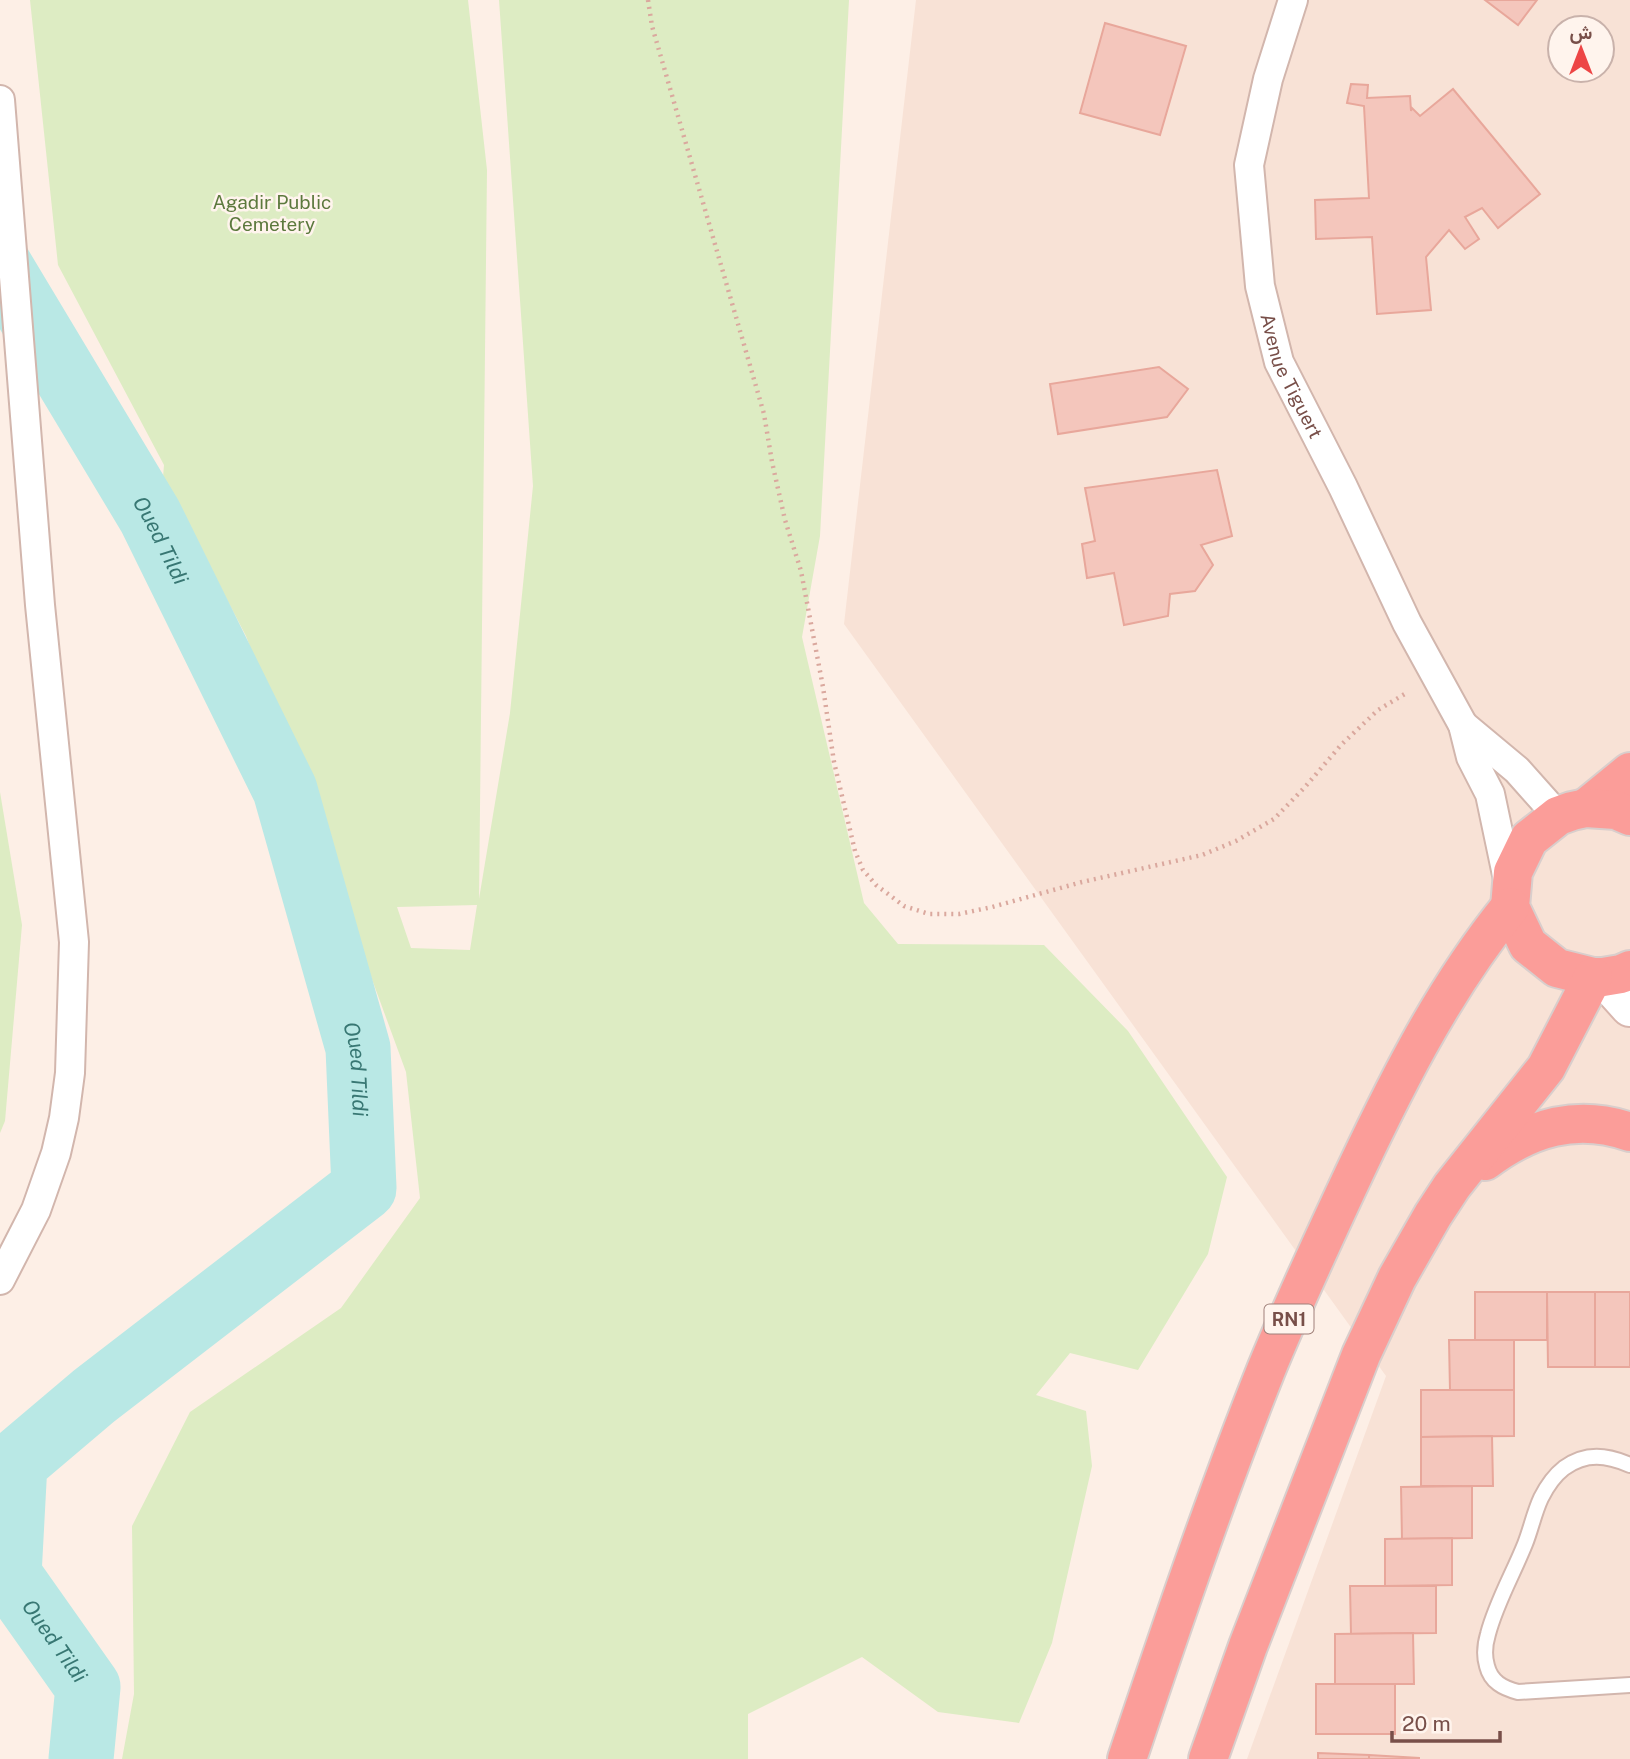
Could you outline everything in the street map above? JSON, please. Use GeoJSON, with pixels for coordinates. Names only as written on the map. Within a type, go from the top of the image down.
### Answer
{"type":"FeatureCollection","features":[{"type":"Feature","properties":{"kind":"highway","name":"RN1"},"geometry":{"type":"LineString","coordinates":[[1127,1759],[1213,1508],[1267,1367],[1380,1118],[1445,999],[1511,899],[1513,872],[1529,839],[1630,772]]}},
{"type":"Feature","properties":{"kind":"highway"},"geometry":{"type":"LineString","coordinates":[[1572,812],[1616,810],[1630,816]]}},
{"type":"Feature","properties":{"kind":"highway"},"geometry":{"type":"LineString","coordinates":[[1208,1759],[1248,1646],[1360,1354],[1397,1278],[1452,1186],[1546,1068],[1608,975],[1557,968],[1528,945],[1511,899]]}},
{"type":"Feature","properties":{"kind":"highway"},"geometry":{"type":"LineString","coordinates":[[1452,1186],[1499,1151],[1546,1128],[1571,1124],[1595,1125],[1630,1132]]}},
{"type":"Feature","properties":{"kind":"main road"},"geometry":{"type":"LineString","coordinates":[[1608,975],[1630,1007]]}},
{"type":"Feature","properties":{"kind":"street","name":"Avenue Tiguert"},"geometry":{"type":"LineString","coordinates":[[1293,0],[1268,79],[1249,164],[1260,286],[1279,362],[1343,487],[1407,623],[1464,725],[1471,757],[1490,794],[1511,899]]}},
{"type":"Feature","properties":{"kind":"street"},"geometry":{"type":"LineString","coordinates":[[0,100],[40,605],[74,942],[70,1073],[64,1118],[56,1153],[36,1210],[0,1280]]}},
{"type":"Feature","properties":{"kind":"street","name":"Avenue Tiguert"},"geometry":{"type":"LineString","coordinates":[[1464,725],[1572,812]]}},
{"type":"Feature","properties":{"kind":"lane"},"geometry":{"type":"LineString","coordinates":[[1630,1465],[1603,1456],[1591,1457],[1564,1469],[1553,1480],[1541,1499],[1532,1528],[1496,1610],[1485,1653],[1492,1678],[1506,1689],[1518,1692],[1630,1685]]}},
{"type":"Feature","properties":{"kind":"path"},"geometry":{"type":"LineString","coordinates":[[648,0],[664,71],[764,414],[785,520],[801,571],[834,762],[848,825],[863,870],[876,885],[904,906],[929,914],[959,914],[1202,855],[1236,841],[1274,819],[1340,745],[1378,710],[1435,675]]}},
{"type":"Feature","properties":{"kind":"shaded area"},"geometry":{"type":"Polygon","coordinates":[[[916,0],[1630,0],[1630,1759],[1247,1759],[1386,1376],[844,624],[916,0]]]}},
{"type":"Feature","properties":{"kind":"green space","name":"Agadir Public Cemetery"},"geometry":{"type":"Polygon","coordinates":[[[30,0],[468,0],[487,170],[479,899],[510,713],[533,486],[499,0],[849,0],[820,536],[802,637],[864,903],[898,944],[1044,945],[1128,1031],[1227,1177],[1208,1254],[1138,1370],[1070,1353],[1036,1395],[1086,1411],[1092,1466],[1052,1643],[1019,1723],[938,1712],[862,1657],[748,1714],[748,1759],[122,1759],[134,1694],[132,1526],[190,1412],[341,1308],[420,1198],[406,1072],[246,636],[163,477],[164,465],[58,265],[30,0]],[[477,905],[397,907],[411,948],[470,950],[477,905]]]}},
{"type":"Feature","properties":{"kind":"green space"},"geometry":{"type":"Polygon","coordinates":[[[0,792],[22,925],[5,1121],[0,1133],[0,792]]]}},
{"type":"Feature","properties":{"kind":"building"},"geometry":{"type":"Polygon","coordinates":[[[1485,0],[1537,0],[1518,25],[1485,0]]]}},
{"type":"Feature","properties":{"kind":"building"},"geometry":{"type":"Polygon","coordinates":[[[1105,23],[1186,46],[1160,135],[1080,113],[1105,23]]]}},
{"type":"Feature","properties":{"kind":"building"},"geometry":{"type":"Polygon","coordinates":[[[1351,84],[1368,85],[1367,98],[1410,96],[1411,111],[1412,108],[1420,116],[1453,89],[1540,194],[1498,228],[1482,208],[1465,217],[1479,239],[1465,249],[1449,230],[1426,257],[1431,310],[1377,314],[1372,237],[1316,239],[1315,200],[1369,198],[1364,106],[1347,103],[1351,84]]]}},
{"type":"Feature","properties":{"kind":"building"},"geometry":{"type":"Polygon","coordinates":[[[1159,367],[1188,389],[1167,417],[1058,434],[1050,384],[1159,367]]]}},
{"type":"Feature","properties":{"kind":"building"},"geometry":{"type":"Polygon","coordinates":[[[1217,470],[1232,536],[1201,545],[1213,565],[1195,591],[1170,594],[1168,616],[1124,625],[1114,573],[1087,578],[1082,544],[1095,541],[1085,488],[1217,470]]]}},
{"type":"Feature","properties":{"kind":"building"},"geometry":{"type":"Polygon","coordinates":[[[1475,1292],[1547,1292],[1547,1340],[1475,1340],[1475,1292]]]}},
{"type":"Feature","properties":{"kind":"building"},"geometry":{"type":"Polygon","coordinates":[[[1547,1292],[1595,1292],[1595,1367],[1548,1367],[1547,1292]]]}},
{"type":"Feature","properties":{"kind":"building"},"geometry":{"type":"Polygon","coordinates":[[[1595,1292],[1630,1292],[1630,1367],[1595,1367],[1595,1292]]]}},
{"type":"Feature","properties":{"kind":"building"},"geometry":{"type":"Polygon","coordinates":[[[1449,1340],[1514,1340],[1514,1390],[1450,1390],[1449,1340]]]}},
{"type":"Feature","properties":{"kind":"building"},"geometry":{"type":"Polygon","coordinates":[[[1421,1390],[1514,1390],[1514,1436],[1421,1437],[1421,1390]]]}},
{"type":"Feature","properties":{"kind":"building"},"geometry":{"type":"Polygon","coordinates":[[[1492,1436],[1493,1486],[1421,1486],[1421,1437],[1492,1436]]]}},
{"type":"Feature","properties":{"kind":"building"},"geometry":{"type":"Polygon","coordinates":[[[1472,1486],[1472,1538],[1402,1539],[1401,1487],[1472,1486]]]}},
{"type":"Feature","properties":{"kind":"building"},"geometry":{"type":"Polygon","coordinates":[[[1452,1538],[1452,1585],[1385,1586],[1385,1539],[1452,1538]]]}},
{"type":"Feature","properties":{"kind":"building"},"geometry":{"type":"Polygon","coordinates":[[[1350,1586],[1436,1586],[1436,1633],[1351,1634],[1350,1586]]]}},
{"type":"Feature","properties":{"kind":"building"},"geometry":{"type":"Polygon","coordinates":[[[1413,1633],[1414,1684],[1335,1684],[1335,1634],[1413,1633]]]}},
{"type":"Feature","properties":{"kind":"building"},"geometry":{"type":"Polygon","coordinates":[[[1316,1684],[1395,1684],[1395,1734],[1316,1734],[1316,1684]]]}},
{"type":"Feature","properties":{"kind":"building"},"geometry":{"type":"Polygon","coordinates":[[[1318,1753],[1369,1755],[1369,1759],[1318,1759],[1318,1753]]]}},
{"type":"Feature","properties":{"kind":"building"},"geometry":{"type":"Polygon","coordinates":[[[1369,1755],[1419,1758],[1419,1759],[1369,1759],[1369,1755]]]}},
{"type":"Feature","properties":{"kind":"waterway","name":"Oued Tildi"},"geometry":{"type":"LineString","coordinates":[[0,266],[150,516],[285,790],[358,1048],[364,1188],[94,1396],[15,1463],[9,1575],[88,1687],[81,1759]]}}]}
